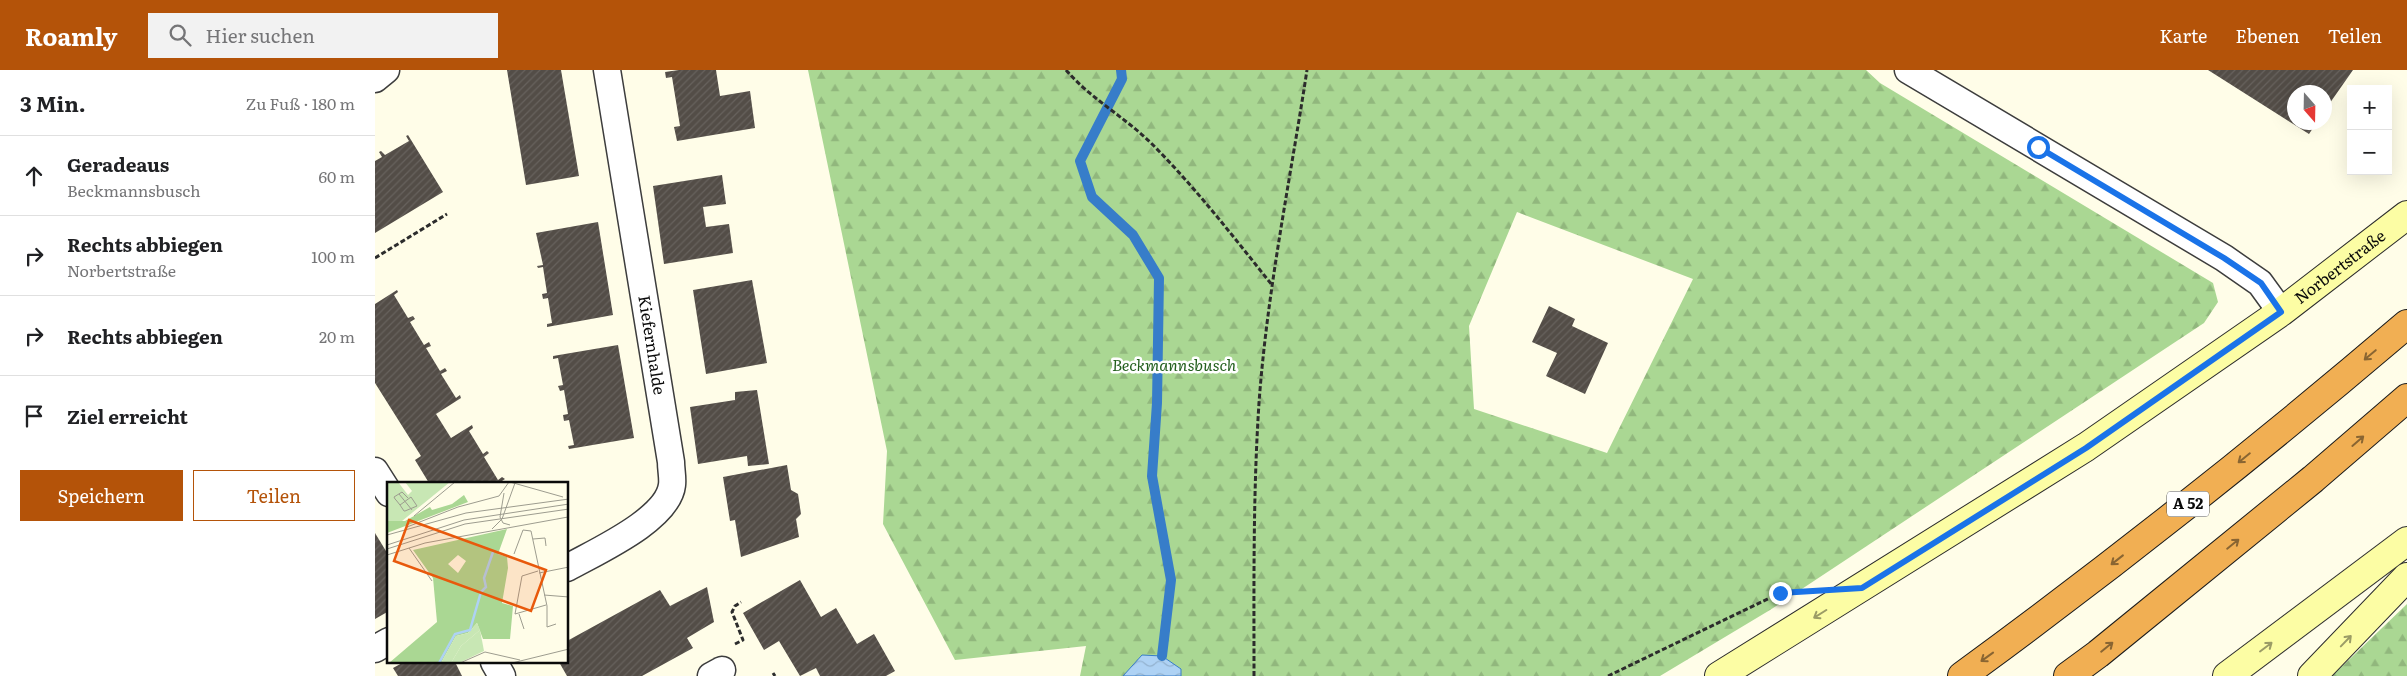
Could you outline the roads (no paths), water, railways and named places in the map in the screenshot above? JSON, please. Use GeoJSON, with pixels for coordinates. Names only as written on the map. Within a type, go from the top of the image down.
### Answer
{"type":"FeatureCollection","features":[{"type":"Feature","properties":{"kind":"highway","name":"A 52"},"geometry":{"type":"LineString","coordinates":[[1962,676],[2063,602],[2171,517],[2407,324]]}},
{"type":"Feature","properties":{"kind":"highway"},"geometry":{"type":"LineString","coordinates":[[2068,676],[2098,654],[2313,479],[2407,398]]}},
{"type":"Feature","properties":{"kind":"main road","name":"Norbertstraße"},"geometry":{"type":"LineString","coordinates":[[1719,676],[2086,448],[2281,312],[2407,215]]}},
{"type":"Feature","properties":{"kind":"main road"},"geometry":{"type":"LineString","coordinates":[[2227,676],[2407,541]]}},
{"type":"Feature","properties":{"kind":"main road"},"geometry":{"type":"LineString","coordinates":[[2312,676],[2407,577]]}},
{"type":"Feature","properties":{"kind":"street"},"geometry":{"type":"LineString","coordinates":[[375,79],[386,70]]}},
{"type":"Feature","properties":{"kind":"street","name":"Kiefernhalde"},"geometry":{"type":"LineString","coordinates":[[569,567],[633,532],[662,506],[672,487],[671,462],[607,70]]}},
{"type":"Feature","properties":{"kind":"street"},"geometry":{"type":"LineString","coordinates":[[1908,70],[2224,258],[2261,283],[2281,312]]}},
{"type":"Feature","properties":{"kind":"street"},"geometry":{"type":"LineString","coordinates":[[375,472],[387,490]]}},
{"type":"Feature","properties":{"kind":"street"},"geometry":{"type":"LineString","coordinates":[[375,649],[387,642]]}},
{"type":"Feature","properties":{"kind":"street"},"geometry":{"type":"LineString","coordinates":[[495,664],[502,676]]}},
{"type":"Feature","properties":{"kind":"water"},"geometry":{"type":"Polygon","coordinates":[[[1142,655],[1162,656],[1181,669],[1181,676],[1123,676],[1142,655]]]}},
{"type":"Feature","properties":{"kind":"waterway"},"geometry":{"type":"LineString","coordinates":[[1121,70],[1122,79],[1080,161],[1092,197],[1133,235],[1159,278],[1157,403],[1152,476],[1171,580],[1162,656]]}},
{"type":"Feature","properties":{"kind":"park label","name":"Beckmannsbusch"},"geometry":{"type":"Point","coordinates":[1174,365]}}]}
